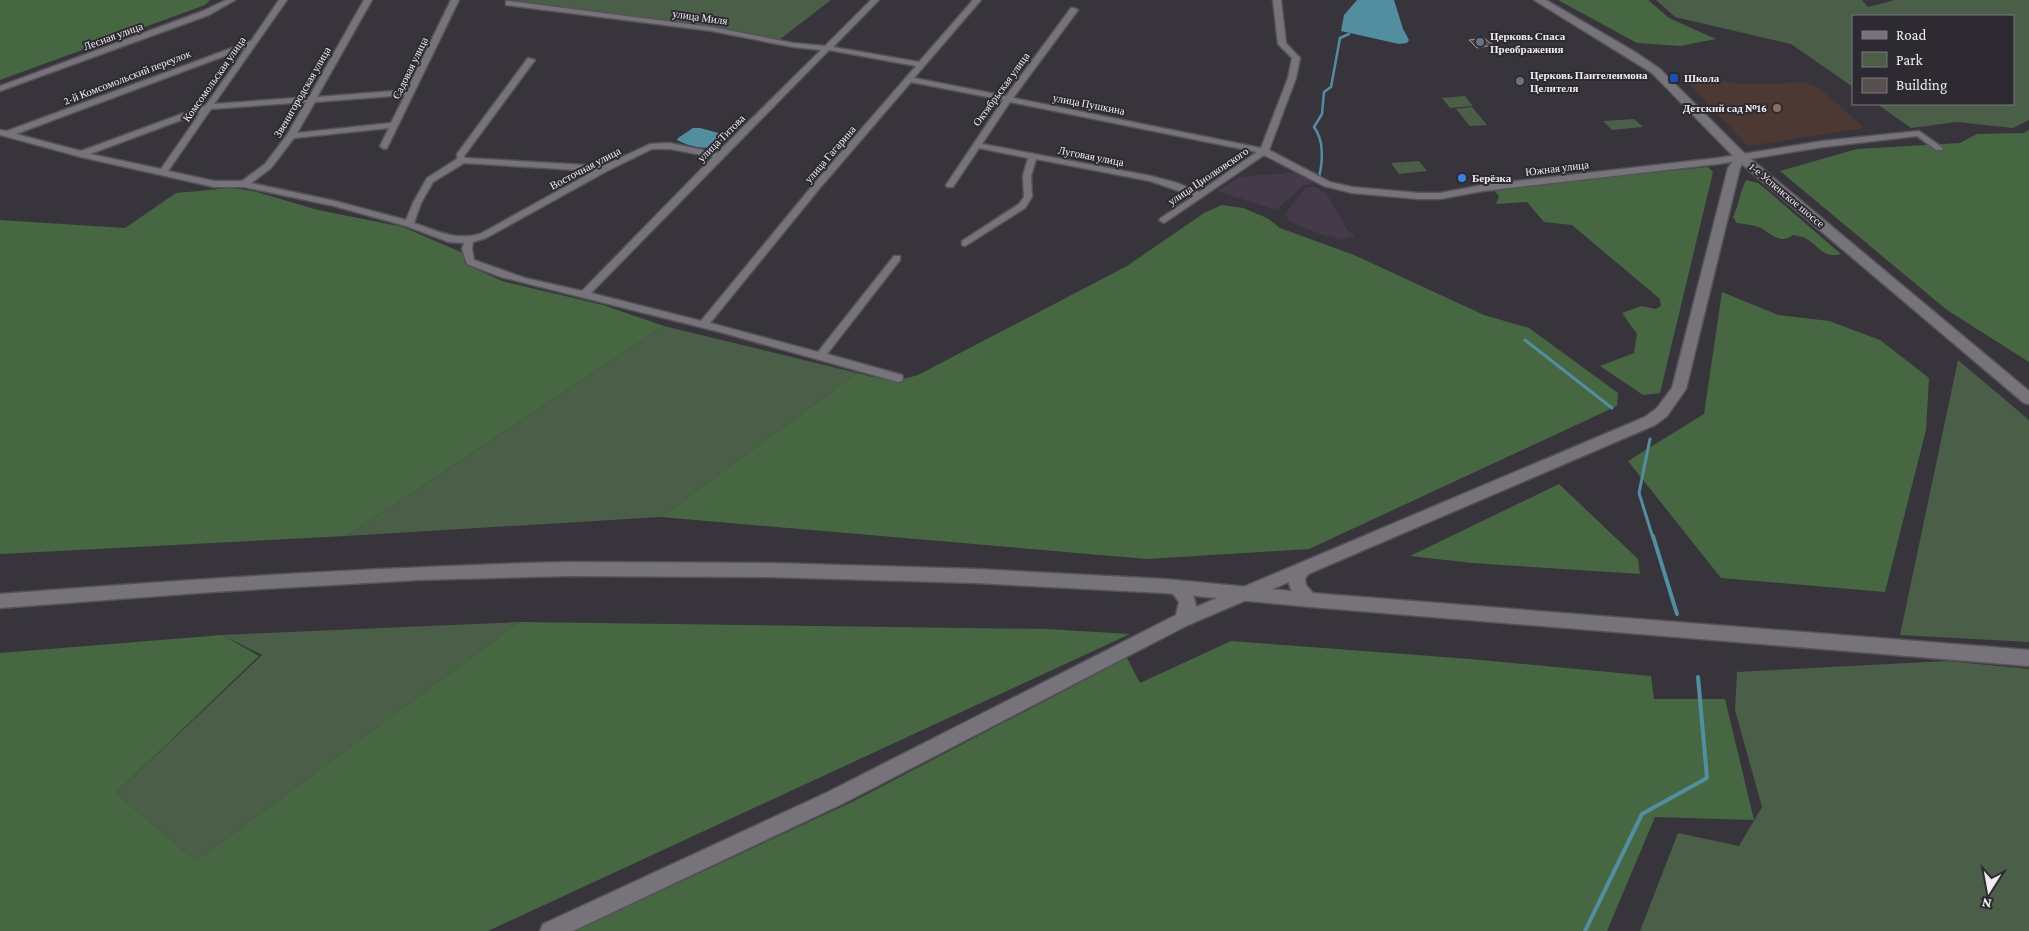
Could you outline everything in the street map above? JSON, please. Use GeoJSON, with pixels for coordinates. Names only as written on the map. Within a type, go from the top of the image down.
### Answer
{"type":"FeatureCollection","features":[{"type":"Feature","properties":{"kind":"main road","name":"1-е Успенское шоссе"},"geometry":{"type":"LineString","coordinates":[[1539,0],[1650,66],[1670,83],[1741,157],[2029,400]]}},
{"type":"Feature","properties":{"kind":"main road"},"geometry":{"type":"LineString","coordinates":[[0,601],[212,585],[418,573],[568,569],[771,570],[976,576],[1176,587],[1311,600],[2029,658]]}},
{"type":"Feature","properties":{"kind":"street","name":"Лесная улица"},"geometry":{"type":"LineString","coordinates":[[0,89],[206,13],[231,0]]}},
{"type":"Feature","properties":{"kind":"street","name":"Комсомольская улица"},"geometry":{"type":"LineString","coordinates":[[164,172],[283,0]]}},
{"type":"Feature","properties":{"kind":"street","name":"Звенигородская улица"},"geometry":{"type":"LineString","coordinates":[[244,184],[268,166],[291,136],[368,0]]}},
{"type":"Feature","properties":{"kind":"street","name":"Садовая улица"},"geometry":{"type":"LineString","coordinates":[[384,146],[455,0]]}},
{"type":"Feature","properties":{"kind":"street","name":"улица Титова"},"geometry":{"type":"LineString","coordinates":[[585,294],[718,156],[875,0]]}},
{"type":"Feature","properties":{"kind":"street","name":"улица Гагарина"},"geometry":{"type":"LineString","coordinates":[[703,325],[816,188],[977,0]]}},
{"type":"Feature","properties":{"kind":"street"},"geometry":{"type":"LineString","coordinates":[[1264,151],[1297,62],[1296,58],[1285,48],[1280,39],[1277,0]]}},
{"type":"Feature","properties":{"kind":"street","name":"улица Миля"},"geometry":{"type":"LineString","coordinates":[[509,2],[712,29],[793,45],[828,48]]}},
{"type":"Feature","properties":{"kind":"street","name":"Октябрьская улица"},"geometry":{"type":"LineString","coordinates":[[950,185],[1008,99],[1074,10]]}},
{"type":"Feature","properties":{"kind":"street","name":"2-й Комсомольский переулок"},"geometry":{"type":"LineString","coordinates":[[4,133],[254,42]]}},
{"type":"Feature","properties":{"kind":"street"},"geometry":{"type":"LineString","coordinates":[[828,48],[920,65]]}},
{"type":"Feature","properties":{"kind":"street"},"geometry":{"type":"LineString","coordinates":[[462,160],[460,156],[531,60]]}},
{"type":"Feature","properties":{"kind":"street","name":"улица Пушкина"},"geometry":{"type":"LineString","coordinates":[[909,79],[1264,151]]}},
{"type":"Feature","properties":{"kind":"street"},"geometry":{"type":"LineString","coordinates":[[80,154],[208,107],[411,92]]}},
{"type":"Feature","properties":{"kind":"street"},"geometry":{"type":"LineString","coordinates":[[291,136],[393,126]]}},
{"type":"Feature","properties":{"kind":"street"},"geometry":{"type":"LineString","coordinates":[[4,133],[80,154],[214,184],[244,184],[335,204],[409,224],[452,240],[468,240],[467,249],[470,262],[505,276],[585,294],[821,355],[898,378]]}},
{"type":"Feature","properties":{"kind":"street","name":"Южная улица"},"geometry":{"type":"LineString","coordinates":[[1264,151],[1326,184],[1352,190],[1440,196],[1484,188],[1919,133],[1939,148]]}},
{"type":"Feature","properties":{"kind":"street","name":"Восточная улица"},"geometry":{"type":"LineString","coordinates":[[468,240],[483,236],[642,150],[658,145],[718,156]]}},
{"type":"Feature","properties":{"kind":"street","name":"Луговая улица"},"geometry":{"type":"LineString","coordinates":[[976,145],[1150,179],[1174,185],[1200,195]]}},
{"type":"Feature","properties":{"kind":"street","name":"улица Циолковского"},"geometry":{"type":"LineString","coordinates":[[1164,220],[1264,151]]}},
{"type":"Feature","properties":{"kind":"street"},"geometry":{"type":"LineString","coordinates":[[965,243],[1022,206],[1028,197],[1027,176],[1032,157]]}},
{"type":"Feature","properties":{"kind":"street"},"geometry":{"type":"LineString","coordinates":[[550,931],[835,798],[1182,620],[1650,421],[1662,412],[1679,389],[1734,168],[1741,157]]}},
{"type":"Feature","properties":{"kind":"street"},"geometry":{"type":"LineString","coordinates":[[409,224],[417,203],[430,180],[462,160],[604,169]]}},
{"type":"Feature","properties":{"kind":"street"},"geometry":{"type":"LineString","coordinates":[[821,355],[897,258]]}},
{"type":"Feature","properties":{"kind":"street"},"geometry":{"type":"LineString","coordinates":[[1302,568],[1297,584],[1301,592],[1311,600]]}},
{"type":"Feature","properties":{"kind":"street"},"geometry":{"type":"LineString","coordinates":[[1176,587],[1188,602],[1188,609],[1182,620]]}},
{"type":"Feature","properties":{"kind":"shaded area","name":"Детский сад №16"},"geometry":{"type":"Polygon","coordinates":[[[1681,75],[1742,84],[1805,83],[1820,88],[1864,128],[1748,146],[1681,75]]]}},
{"type":"Feature","properties":{"kind":"shaded area"},"geometry":{"type":"Polygon","coordinates":[[[1300,172],[1314,183],[1304,185],[1276,210],[1217,191],[1240,177],[1300,172]]]}},
{"type":"Feature","properties":{"kind":"shaded area"},"geometry":{"type":"Polygon","coordinates":[[[1306,187],[1315,187],[1326,193],[1347,229],[1355,237],[1337,240],[1332,236],[1325,236],[1288,221],[1286,213],[1306,187]]]}},
{"type":"Feature","properties":{"kind":"green space"},"geometry":{"type":"Polygon","coordinates":[[[0,0],[210,0],[205,5],[0,80],[0,0]]]}},
{"type":"Feature","properties":{"kind":"green space"},"geometry":{"type":"Polygon","coordinates":[[[512,0],[831,0],[779,40],[715,28],[512,0]]]}},
{"type":"Feature","properties":{"kind":"green space"},"geometry":{"type":"Polygon","coordinates":[[[1558,0],[1648,0],[1669,18],[1716,39],[1680,46],[1637,43],[1558,0]]]}},
{"type":"Feature","properties":{"kind":"green space"},"geometry":{"type":"Polygon","coordinates":[[[1656,0],[1862,0],[1868,7],[1895,0],[2029,0],[2029,120],[2013,128],[1957,122],[1911,128],[1878,105],[2014,105],[2014,15],[1852,15],[1852,86],[1791,44],[1675,17],[1656,0]]]}},
{"type":"Feature","properties":{"kind":"green space"},"geometry":{"type":"Polygon","coordinates":[[[1465,96],[1473,106],[1450,108],[1442,98],[1465,96]]]}},
{"type":"Feature","properties":{"kind":"green space"},"geometry":{"type":"Polygon","coordinates":[[[1472,107],[1487,125],[1470,126],[1456,109],[1472,107]]]}},
{"type":"Feature","properties":{"kind":"green space"},"geometry":{"type":"Polygon","coordinates":[[[1634,119],[1643,127],[1612,130],[1603,121],[1634,119]]]}},
{"type":"Feature","properties":{"kind":"green space"},"geometry":{"type":"Polygon","coordinates":[[[2029,130],[2029,362],[1947,310],[1780,171],[1857,149],[1960,143],[1977,134],[2024,133],[2029,130]]]}},
{"type":"Feature","properties":{"kind":"green space"},"geometry":{"type":"Polygon","coordinates":[[[1419,161],[1427,171],[1399,174],[1391,163],[1419,161]]]}},
{"type":"Feature","properties":{"kind":"green space"},"geometry":{"type":"Polygon","coordinates":[[[1708,167],[1713,172],[1660,393],[1643,395],[1600,366],[1634,353],[1637,334],[1622,313],[1641,306],[1656,309],[1661,306],[1660,299],[1572,225],[1544,222],[1527,202],[1496,204],[1499,196],[1493,189],[1708,167]]]}},
{"type":"Feature","properties":{"kind":"green space"},"geometry":{"type":"Polygon","coordinates":[[[1746,180],[1758,183],[1841,254],[1829,255],[1802,237],[1793,235],[1780,239],[1761,228],[1737,223],[1733,217],[1746,180]]]}},
{"type":"Feature","properties":{"kind":"green space"},"geometry":{"type":"Polygon","coordinates":[[[231,188],[253,191],[318,210],[403,227],[463,253],[465,264],[502,281],[603,305],[664,326],[346,536],[0,554],[0,220],[125,228],[176,193],[231,188]]]}},
{"type":"Feature","properties":{"kind":"green space"},"geometry":{"type":"Polygon","coordinates":[[[1222,205],[1243,208],[1267,218],[1280,228],[1354,255],[1484,315],[1529,328],[1618,393],[1617,406],[1309,549],[1147,559],[661,517],[857,373],[887,379],[901,379],[918,375],[1127,266],[1204,213],[1222,205]]]}},
{"type":"Feature","properties":{"kind":"green space"},"geometry":{"type":"Polygon","coordinates":[[[1722,292],[1778,315],[1829,321],[1880,340],[1929,378],[1926,430],[1885,592],[1721,578],[1628,461],[1704,414],[1722,292]]]}},
{"type":"Feature","properties":{"kind":"green space"},"geometry":{"type":"Polygon","coordinates":[[[664,326],[857,373],[661,517],[346,536],[664,326]]]}},
{"type":"Feature","properties":{"kind":"green space"},"geometry":{"type":"Polygon","coordinates":[[[1958,360],[2029,420],[2029,642],[1900,635],[1958,360]]]}},
{"type":"Feature","properties":{"kind":"green space"},"geometry":{"type":"Polygon","coordinates":[[[1559,484],[1638,559],[1640,574],[1472,563],[1410,556],[1559,484]]]}},
{"type":"Feature","properties":{"kind":"green space"},"geometry":{"type":"Polygon","coordinates":[[[519,622],[196,861],[116,793],[262,655],[222,635],[519,622]]]}},
{"type":"Feature","properties":{"kind":"green space"},"geometry":{"type":"Polygon","coordinates":[[[519,622],[1046,629],[1130,634],[488,931],[0,931],[0,653],[222,635],[259,656],[116,793],[196,861],[519,622]]]}},
{"type":"Feature","properties":{"kind":"green space"},"geometry":{"type":"Polygon","coordinates":[[[1231,641],[1470,659],[1651,676],[1654,699],[1725,699],[1754,820],[1655,817],[1607,931],[575,931],[854,801],[1127,658],[1140,683],[1231,641]]]}},
{"type":"Feature","properties":{"kind":"green space"},"geometry":{"type":"Polygon","coordinates":[[[1947,661],[2029,669],[2029,931],[1640,931],[1678,833],[1739,846],[1762,807],[1735,710],[1737,672],[1947,661]]]}},
{"type":"Feature","properties":{"kind":"water"},"geometry":{"type":"Polygon","coordinates":[[[1357,0],[1394,0],[1403,29],[1409,40],[1407,43],[1399,44],[1341,31],[1344,15],[1357,0]]]}},
{"type":"Feature","properties":{"kind":"water"},"geometry":{"type":"Polygon","coordinates":[[[693,128],[730,136],[719,145],[705,148],[691,146],[677,140],[693,128]]]}},
{"type":"Feature","properties":{"kind":"building","name":"Церковь Спаса Преображения"},"geometry":{"type":"Polygon","coordinates":[[[1484,38],[1493,45],[1477,48],[1469,40],[1484,38]]]}},
{"type":"Feature","properties":{"kind":"waterway"},"geometry":{"type":"LineString","coordinates":[[1319,177],[1322,151],[1320,138],[1314,127],[1322,114],[1324,92],[1331,87],[1340,38],[1349,34]]}},
{"type":"Feature","properties":{"kind":"waterway"},"geometry":{"type":"LineString","coordinates":[[1525,340],[1612,408]]}},
{"type":"Feature","properties":{"kind":"waterway"},"geometry":{"type":"LineString","coordinates":[[1650,439],[1639,493],[1653,538]]}},
{"type":"Feature","properties":{"kind":"waterway"},"geometry":{"type":"LineString","coordinates":[[1653,536],[1677,614]]}},
{"type":"Feature","properties":{"kind":"waterway"},"geometry":{"type":"LineString","coordinates":[[1585,931],[1642,814],[1707,778],[1698,677]]}},
{"type":"Feature","properties":{"kind":"place","name":"Церковь Спаса Преображения"},"geometry":{"type":"Point","coordinates":[1480,42]}},
{"type":"Feature","properties":{"kind":"place","name":"Школа"},"geometry":{"type":"Point","coordinates":[1674,78]}},
{"type":"Feature","properties":{"kind":"place","name":"Церковь Пантелеимона Целителя"},"geometry":{"type":"Point","coordinates":[1520,81]}},
{"type":"Feature","properties":{"kind":"place","name":"Детский сад №16"},"geometry":{"type":"Point","coordinates":[1777,108]}},
{"type":"Feature","properties":{"kind":"place","name":"Берёзка"},"geometry":{"type":"Point","coordinates":[1462,178]}}]}
